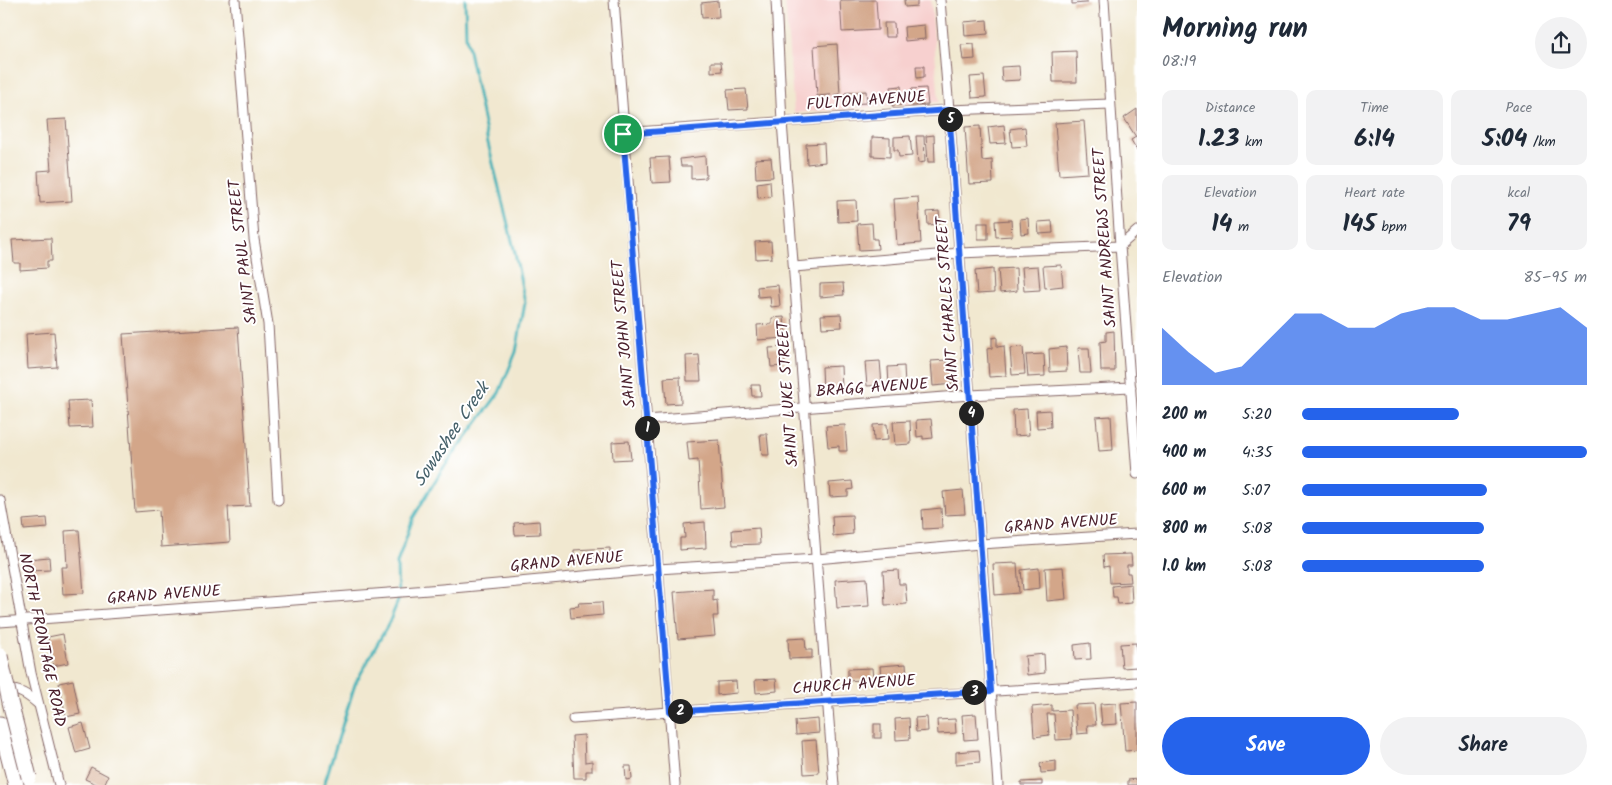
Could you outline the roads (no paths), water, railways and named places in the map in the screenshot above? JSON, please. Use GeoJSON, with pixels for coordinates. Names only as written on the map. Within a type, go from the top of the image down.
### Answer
{"type":"FeatureCollection","features":[{"type":"Feature","properties":{"kind":"highway"},"geometry":{"type":"LineString","coordinates":[[0,656],[23,783]]}},
{"type":"Feature","properties":{"kind":"highway"},"geometry":{"type":"LineString","coordinates":[[0,724],[23,783]]}},
{"type":"Feature","properties":{"kind":"street","name":"SAINT PAUL STREET"},"geometry":{"type":"LineString","coordinates":[[235,0],[254,239],[268,324],[278,500]]}},
{"type":"Feature","properties":{"kind":"street","name":"SAINT JOHN STREET"},"geometry":{"type":"LineString","coordinates":[[614,0],[675,785]]}},
{"type":"Feature","properties":{"kind":"street","name":"SAINT LUKE STREET"},"geometry":{"type":"LineString","coordinates":[[776,0],[782,122],[834,785]]}},
{"type":"Feature","properties":{"kind":"street","name":"SAINT CHARLES STREET"},"geometry":{"type":"LineString","coordinates":[[940,0],[998,785]]}},
{"type":"Feature","properties":{"kind":"street","name":"SAINT ANDREWS STREET"},"geometry":{"type":"LineString","coordinates":[[1104,0],[1137,474]]}},
{"type":"Feature","properties":{"kind":"street","name":"FULTON AVENUE"},"geometry":{"type":"LineString","coordinates":[[623,134],[949,110],[1110,104]]}},
{"type":"Feature","properties":{"kind":"street"},"geometry":{"type":"LineString","coordinates":[[794,267],[960,254],[1120,246],[1137,231]]}},
{"type":"Feature","properties":{"kind":"street","name":"BRAGG AVENUE"},"geometry":{"type":"LineString","coordinates":[[646,420],[970,395],[1131,387]]}},
{"type":"Feature","properties":{"kind":"street","name":"NORTH FRONTAGE ROAD"},"geometry":{"type":"LineString","coordinates":[[0,500],[2,528],[38,704],[59,785]]}},
{"type":"Feature","properties":{"kind":"street","name":"GRAND AVENUE"},"geometry":{"type":"LineString","coordinates":[[0,622],[442,589],[658,569],[816,559],[980,544],[1137,534]]}},
{"type":"Feature","properties":{"kind":"street","name":"CHURCH AVENUE"},"geometry":{"type":"LineString","coordinates":[[573,719],[1137,682]]}},
{"type":"Feature","properties":{"kind":"street"},"geometry":{"type":"LineString","coordinates":[[0,690],[13,689],[27,694],[38,704]]}},
{"type":"Feature","properties":{"kind":"waterway","name":"Sowashee Creek"},"geometry":{"type":"LineString","coordinates":[[324,785],[355,684],[389,623],[398,601],[397,563],[413,518],[441,471],[499,393],[516,352],[525,303],[515,253],[488,143],[466,36],[465,0]]}}]}
